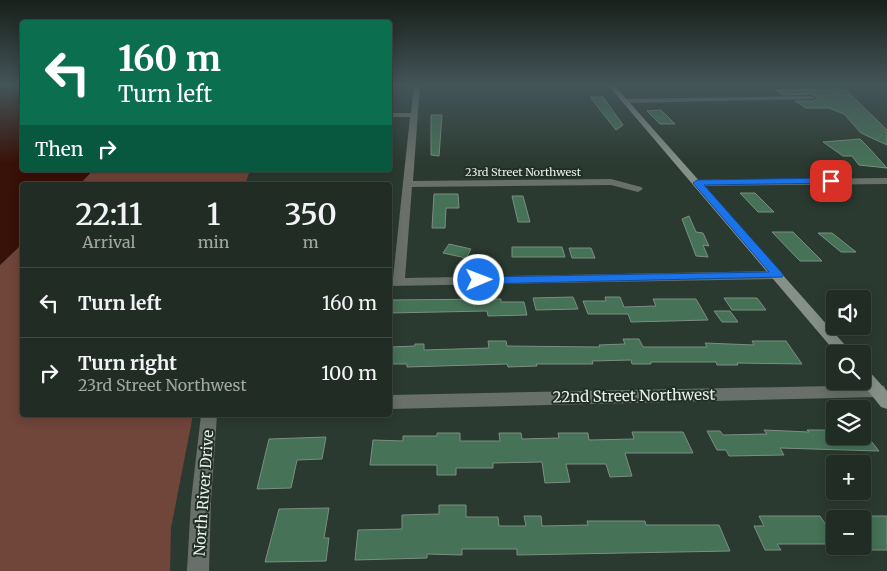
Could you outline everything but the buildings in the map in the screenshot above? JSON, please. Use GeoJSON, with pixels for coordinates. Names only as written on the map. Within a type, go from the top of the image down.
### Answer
{"type":"FeatureCollection","features":[{"type":"Feature","properties":{"kind":"street"},"geometry":{"type":"LineString","coordinates":[[415,112],[408,184],[394,282],[778,275]]}},
{"type":"Feature","properties":{"kind":"street"},"geometry":{"type":"LineString","coordinates":[[633,112],[838,345]]}},
{"type":"Feature","properties":{"kind":"street"},"geometry":{"type":"LineString","coordinates":[[392,115],[415,115]]}},
{"type":"Feature","properties":{"kind":"street"},"geometry":{"type":"LineString","coordinates":[[697,183],[887,181]]}},
{"type":"Feature","properties":{"kind":"street","name":"23rd Street Northwest"},"geometry":{"type":"LineString","coordinates":[[408,184],[611,182],[638,189]]}},
{"type":"Feature","properties":{"kind":"street"},"geometry":{"type":"LineString","coordinates":[[871,383],[882,396]]}},
{"type":"Feature","properties":{"kind":"street","name":"22nd Street Northwest"},"geometry":{"type":"LineString","coordinates":[[392,402],[882,396]]}},
{"type":"Feature","properties":{"kind":"street","name":"North River Drive"},"geometry":{"type":"LineString","coordinates":[[198,571],[201,501],[209,417]]}},
{"type":"Feature","properties":{"kind":"shaded area"},"geometry":{"type":"Polygon","coordinates":[[[0,112],[20,112],[20,172],[91,172],[82,182],[20,182],[20,246],[0,265],[0,112]]]}},
{"type":"Feature","properties":{"kind":"shaded area"},"geometry":{"type":"Polygon","coordinates":[[[91,172],[249,172],[246,182],[82,182],[91,172]]]}},
{"type":"Feature","properties":{"kind":"shaded area"},"geometry":{"type":"Polygon","coordinates":[[[20,246],[20,417],[193,417],[171,528],[170,571],[0,571],[0,265],[20,246]]]}},
{"type":"Feature","properties":{"kind":"route"},"geometry":{"type":"LineString","coordinates":[[479,280],[778,275],[697,183],[831,181]]}}]}
